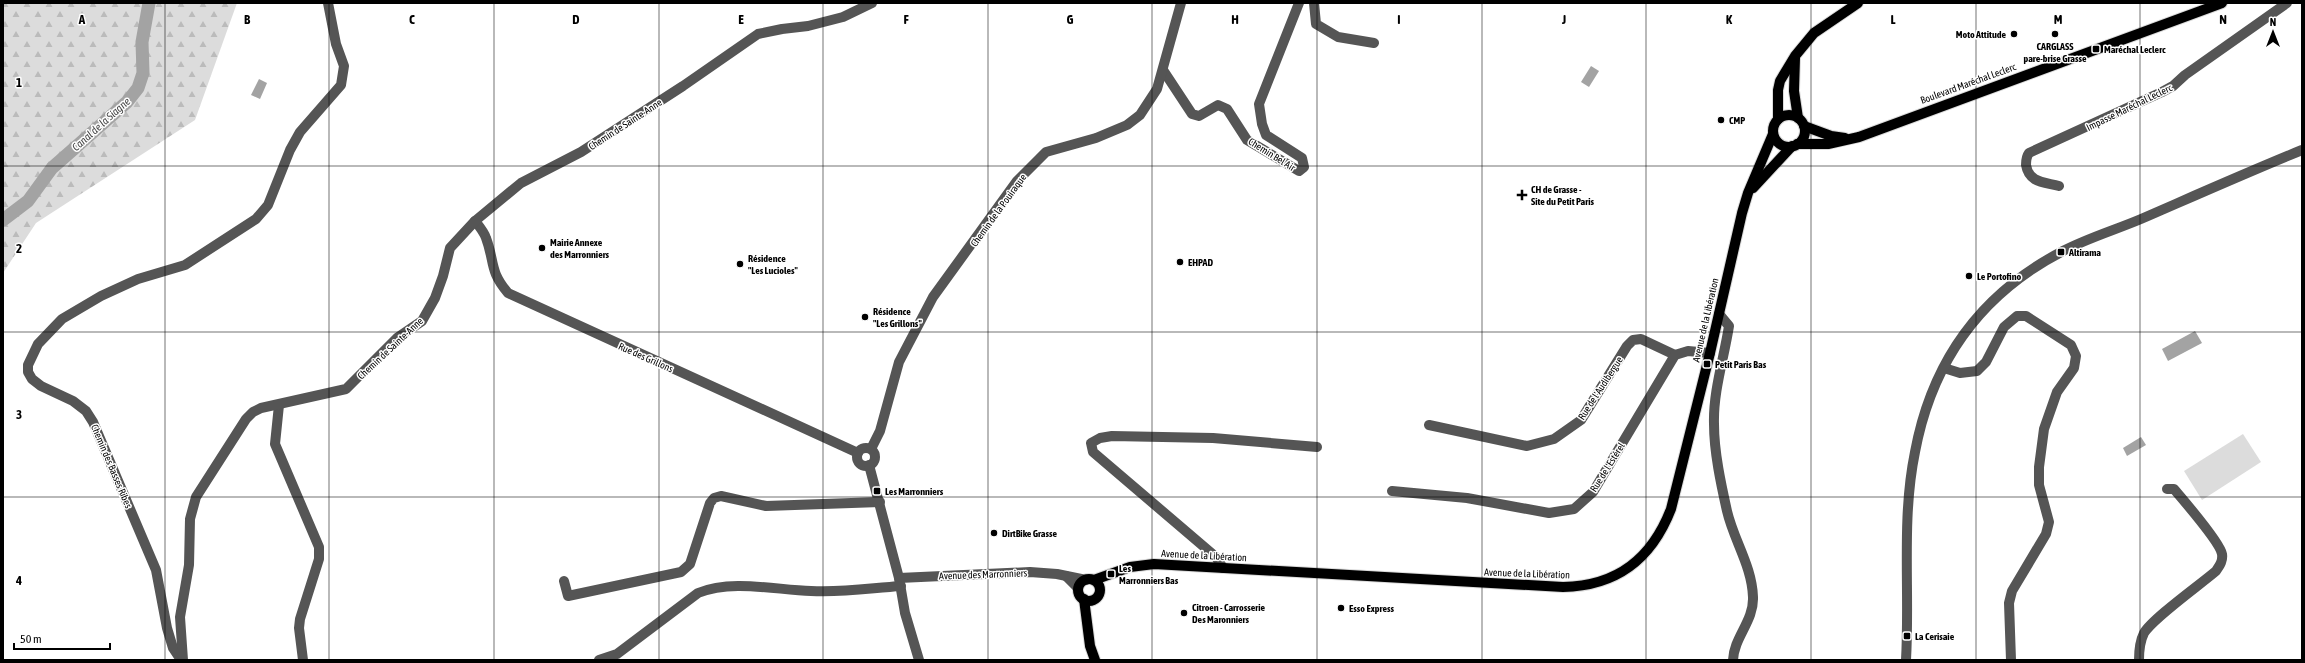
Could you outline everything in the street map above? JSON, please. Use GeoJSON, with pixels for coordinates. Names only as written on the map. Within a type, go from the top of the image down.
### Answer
{"type":"FeatureCollection","features":[{"type":"Feature","properties":{"kind":"main road"},"geometry":{"type":"LineString","coordinates":[[1778,119],[1778,90],[1780,81],[1795,56],[1814,33],[1858,3]]}},
{"type":"Feature","properties":{"kind":"main road","name":"Boulevard Maréchal Leclerc"},"geometry":{"type":"LineString","coordinates":[[1859,137],[2222,3]]}},
{"type":"Feature","properties":{"kind":"main road"},"geometry":{"type":"LineString","coordinates":[[1794,145],[1804,137],[1794,91],[1795,56]]}},
{"type":"Feature","properties":{"kind":"main road"},"geometry":{"type":"LineString","coordinates":[[1787,115],[1831,136],[1859,137],[1828,144],[1794,145],[1780,144],[1773,134],[1774,124],[1778,119],[1787,115]]}},
{"type":"Feature","properties":{"kind":"main road","name":"Avenue de la Libération"},"geometry":{"type":"LineString","coordinates":[[1090,580],[1141,564],[1154,564],[1579,587],[1612,577],[1637,561],[1663,529],[1670,508],[1710,353],[1748,193],[1773,134]]}},
{"type":"Feature","properties":{"kind":"main road","name":"Avenue de la Libération"},"geometry":{"type":"LineString","coordinates":[[1748,193],[1794,145]]}},
{"type":"Feature","properties":{"kind":"main road","name":"Avenue de la Libération"},"geometry":{"type":"LineString","coordinates":[[1100,588],[1120,571]]}},
{"type":"Feature","properties":{"kind":"main road"},"geometry":{"type":"LineString","coordinates":[[1087,621],[1095,599],[1098,597],[1100,588],[1090,580],[1078,588],[1080,597],[1084,599],[1095,599]]}},
{"type":"Feature","properties":{"kind":"main road"},"geometry":{"type":"LineString","coordinates":[[1084,599],[1090,646],[1095,660]]}},
{"type":"Feature","properties":{"kind":"street","name":"Chemin des Basses Ribes"},"geometry":{"type":"LineString","coordinates":[[182,660],[173,648],[166,628],[156,570],[93,422],[86,411],[73,400],[41,386],[32,379],[28,372],[28,365],[38,344],[62,319],[101,296],[138,279],[185,265],[256,219],[268,205],[290,150],[300,132],[341,85],[344,66],[336,44],[328,3]]}},
{"type":"Feature","properties":{"kind":"street","name":"Chemin de Sainte-Anne"},"geometry":{"type":"LineString","coordinates":[[182,660],[180,616],[189,565],[192,507],[196,497],[246,419],[261,408],[346,389],[397,338],[422,321],[435,298],[444,276],[450,248],[475,221],[521,183],[582,152],[683,86],[758,34],[808,26],[844,17],[872,3]]}},
{"type":"Feature","properties":{"kind":"street","name":"Chemin de la Pouiraque"},"geometry":{"type":"LineString","coordinates":[[871,449],[880,431],[892,384],[908,344],[933,297],[1017,181],[1046,152],[1096,138],[1127,125],[1136,118],[1153,96],[1163,70],[1181,3]]}},
{"type":"Feature","properties":{"kind":"street","name":"Chemin Bel Air"},"geometry":{"type":"LineString","coordinates":[[1163,70],[1192,114],[1198,116],[1218,106],[1227,109],[1247,140],[1299,171],[1304,167],[1302,158],[1266,135],[1262,124],[1259,104],[1299,3]]}},
{"type":"Feature","properties":{"kind":"street"},"geometry":{"type":"LineString","coordinates":[[1314,3],[1316,24],[1338,37],[1374,42]]}},
{"type":"Feature","properties":{"kind":"street","name":"Impasse Maréchal Leclerc"},"geometry":{"type":"LineString","coordinates":[[2059,186],[2035,180],[2030,177],[2026,161],[2029,153],[2107,119],[2173,86],[2185,75],[2287,3]]}},
{"type":"Feature","properties":{"kind":"street"},"geometry":{"type":"LineString","coordinates":[[1906,660],[1908,511],[1913,467],[1922,422],[1944,368],[1968,326],[1985,306],[2010,285],[2051,258],[2073,246],[2302,150]]}},
{"type":"Feature","properties":{"kind":"street","name":"Rue des Grillons"},"geometry":{"type":"LineString","coordinates":[[475,221],[486,237],[492,269],[498,281],[508,293],[858,453]]}},
{"type":"Feature","properties":{"kind":"street"},"geometry":{"type":"LineString","coordinates":[[1719,314],[1729,326],[1717,391],[1714,424],[1727,512],[1748,567],[1753,599],[1751,616],[1737,644],[1733,660]]}},
{"type":"Feature","properties":{"kind":"street"},"geometry":{"type":"LineString","coordinates":[[1944,368],[1960,373],[1977,371],[1986,362],[2004,327],[2017,316],[2026,316],[2064,341],[2071,346],[2076,356],[2074,368],[2057,392],[2044,429],[2038,467],[2039,484],[2049,522],[2046,534],[2012,591],[2009,603],[2011,660]]}},
{"type":"Feature","properties":{"kind":"street","name":"Rue de l'Audibergue"},"geometry":{"type":"LineString","coordinates":[[1429,425],[1527,446],[1554,439],[1581,420],[1627,346],[1633,340],[1642,340],[1675,355]]}},
{"type":"Feature","properties":{"kind":"street"},"geometry":{"type":"LineString","coordinates":[[1675,355],[1688,351],[1710,353]]}},
{"type":"Feature","properties":{"kind":"street","name":"Rue de l'Estérel"},"geometry":{"type":"LineString","coordinates":[[1392,491],[1467,498],[1549,514],[1574,509],[1593,492],[1675,355]]}},
{"type":"Feature","properties":{"kind":"street"},"geometry":{"type":"LineString","coordinates":[[279,405],[275,444],[319,547],[319,559],[300,619],[299,628],[303,660]]}},
{"type":"Feature","properties":{"kind":"street"},"geometry":{"type":"LineString","coordinates":[[1223,568],[1216,557],[1093,452],[1091,443],[1100,438],[1112,436],[1213,438],[1317,447]]}},
{"type":"Feature","properties":{"kind":"street"},"geometry":{"type":"LineString","coordinates":[[865,448],[871,449],[875,456],[869,465],[864,465],[859,462],[858,453],[865,448]]}},
{"type":"Feature","properties":{"kind":"street"},"geometry":{"type":"LineString","coordinates":[[869,465],[880,502],[919,660]]}},
{"type":"Feature","properties":{"kind":"street"},"geometry":{"type":"LineString","coordinates":[[2139,660],[2139,649],[2144,633],[2154,621],[2216,571],[2222,561],[2222,552],[2202,524],[2174,489],[2166,490]]}},
{"type":"Feature","properties":{"kind":"street"},"geometry":{"type":"LineString","coordinates":[[564,580],[568,596],[681,572],[690,564],[710,503],[714,498],[721,496],[766,506],[880,502]]}},
{"type":"Feature","properties":{"kind":"street","name":"Avenue des Marronniers"},"geometry":{"type":"LineString","coordinates":[[600,660],[619,657],[698,592],[709,588],[766,587],[812,591],[900,582],[1030,572],[1090,580]]}},
{"type":"Feature","properties":{"kind":"street"},"geometry":{"type":"LineString","coordinates":[[1066,576],[1078,588]]}},
{"type":"Feature","properties":{"kind":"green space"},"geometry":{"type":"Polygon","coordinates":[[[3,3],[237,3],[195,120],[36,223],[3,273],[3,3]]]}},
{"type":"Feature","properties":{"kind":"green space"},"geometry":{"type":"Polygon","coordinates":[[[2243,434],[2261,462],[2202,500],[2184,471],[2243,434]]]}},
{"type":"Feature","properties":{"kind":"shaded area"},"geometry":{"type":"Polygon","coordinates":[[[1591,66],[1599,71],[1589,87],[1581,82],[1591,66]]]}},
{"type":"Feature","properties":{"kind":"shaded area"},"geometry":{"type":"Polygon","coordinates":[[[259,79],[267,83],[260,99],[251,95],[259,79]]]}},
{"type":"Feature","properties":{"kind":"shaded area"},"geometry":{"type":"Polygon","coordinates":[[[2195,331],[2202,343],[2168,361],[2162,349],[2195,331]]]}},
{"type":"Feature","properties":{"kind":"shaded area"},"geometry":{"type":"Polygon","coordinates":[[[2141,437],[2146,445],[2127,456],[2123,448],[2141,437]]]}},
{"type":"Feature","properties":{"kind":"waterway","name":"Canal de la Siagne"},"geometry":{"type":"LineString","coordinates":[[3,220],[28,201],[52,168],[127,102],[138,88],[143,73],[142,42],[149,3]]}},
{"type":"Feature","properties":{"kind":"place","name":"Moto Attitude"},"geometry":{"type":"Point","coordinates":[2014,34]}},
{"type":"Feature","properties":{"kind":"place","name":"CARGLASS pare-brise Grasse"},"geometry":{"type":"Point","coordinates":[2055,34]}},
{"type":"Feature","properties":{"kind":"place","name":"Maréchal Leclerc"},"geometry":{"type":"Point","coordinates":[2096,49]}},
{"type":"Feature","properties":{"kind":"place","name":"CMP"},"geometry":{"type":"Point","coordinates":[1721,120]}},
{"type":"Feature","properties":{"kind":"place","name":"CH de Grasse - Site du Petit Paris"},"geometry":{"type":"Point","coordinates":[1522,195]}},
{"type":"Feature","properties":{"kind":"place","name":"Mairie Annexe des Marronniers"},"geometry":{"type":"Point","coordinates":[542,248]}},
{"type":"Feature","properties":{"kind":"place","name":"Altirama"},"geometry":{"type":"Point","coordinates":[2061,252]}},
{"type":"Feature","properties":{"kind":"place","name":"EHPAD"},"geometry":{"type":"Point","coordinates":[1180,262]}},
{"type":"Feature","properties":{"kind":"place","name":"Résidence \"Les Lucioles\""},"geometry":{"type":"Point","coordinates":[740,264]}},
{"type":"Feature","properties":{"kind":"place","name":"Le Portofino"},"geometry":{"type":"Point","coordinates":[1969,276]}},
{"type":"Feature","properties":{"kind":"place","name":"Résidence \"Les Grillons\""},"geometry":{"type":"Point","coordinates":[865,317]}},
{"type":"Feature","properties":{"kind":"place","name":"Petit Paris Bas"},"geometry":{"type":"Point","coordinates":[1707,364]}},
{"type":"Feature","properties":{"kind":"place","name":"Les Marronniers"},"geometry":{"type":"Point","coordinates":[877,491]}},
{"type":"Feature","properties":{"kind":"place","name":"DirtBike Grasse"},"geometry":{"type":"Point","coordinates":[994,533]}},
{"type":"Feature","properties":{"kind":"place","name":"Les Marronniers Bas"},"geometry":{"type":"Point","coordinates":[1111,574]}},
{"type":"Feature","properties":{"kind":"place","name":"Esso Express"},"geometry":{"type":"Point","coordinates":[1341,608]}},
{"type":"Feature","properties":{"kind":"place","name":"Citroen - Carrosserie Des Maronniers"},"geometry":{"type":"Point","coordinates":[1184,613]}},
{"type":"Feature","properties":{"kind":"place","name":"La Cerisaie"},"geometry":{"type":"Point","coordinates":[1907,636]}}]}
